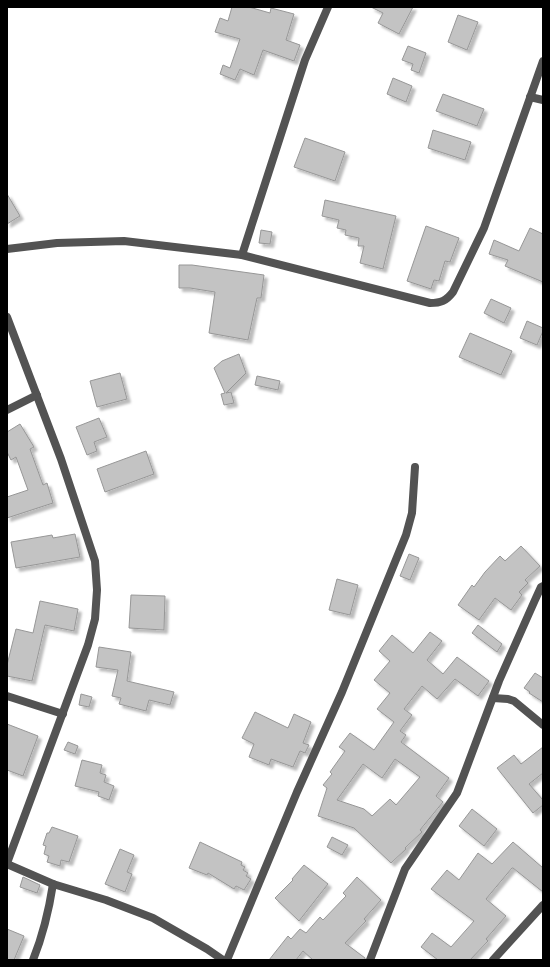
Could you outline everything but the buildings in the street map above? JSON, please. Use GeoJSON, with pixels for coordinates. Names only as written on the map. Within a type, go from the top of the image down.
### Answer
{"type":"FeatureCollection","features":[{"type":"Feature","properties":{"kind":"street"},"geometry":{"type":"LineString","coordinates":[[242,255],[305,60],[328,7]]}},
{"type":"Feature","properties":{"kind":"street"},"geometry":{"type":"LineString","coordinates":[[7,249],[57,243],[124,241],[242,255],[430,303],[442,303],[453,292],[484,228],[543,61]]}},
{"type":"Feature","properties":{"kind":"street"},"geometry":{"type":"LineString","coordinates":[[530,97],[543,100]]}},
{"type":"Feature","properties":{"kind":"street"},"geometry":{"type":"LineString","coordinates":[[7,317],[61,459],[95,561],[97,590],[95,619],[88,645],[7,863],[53,884],[106,900],[153,918],[207,949],[223,960]]}},
{"type":"Feature","properties":{"kind":"street"},"geometry":{"type":"LineString","coordinates":[[7,410],[37,395]]}},
{"type":"Feature","properties":{"kind":"street"},"geometry":{"type":"LineString","coordinates":[[227,960],[297,792],[342,692],[406,535],[412,513],[415,467]]}},
{"type":"Feature","properties":{"kind":"street"},"geometry":{"type":"LineString","coordinates":[[370,960],[405,869],[457,793],[493,698],[535,600],[541,587],[543,586]]}},
{"type":"Feature","properties":{"kind":"street"},"geometry":{"type":"LineString","coordinates":[[7,696],[63,714]]}},
{"type":"Feature","properties":{"kind":"street"},"geometry":{"type":"LineString","coordinates":[[493,698],[514,701],[543,725]]}},
{"type":"Feature","properties":{"kind":"street"},"geometry":{"type":"LineString","coordinates":[[33,960],[40,943],[48,915],[53,884]]}},
{"type":"Feature","properties":{"kind":"street"},"geometry":{"type":"LineString","coordinates":[[493,960],[543,905]]}}]}
